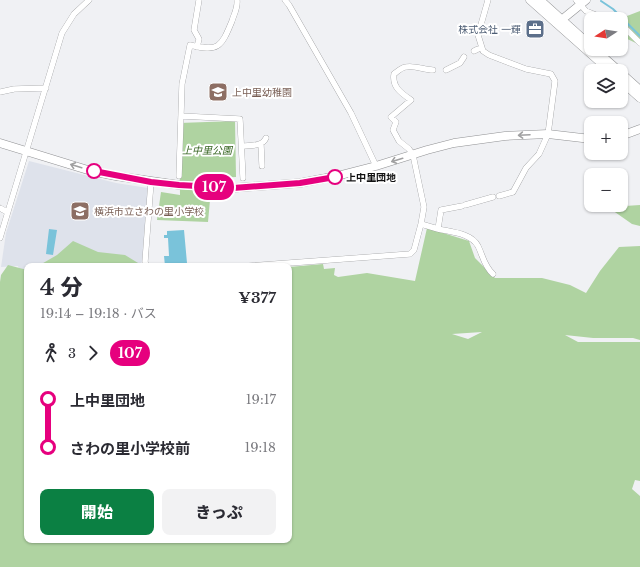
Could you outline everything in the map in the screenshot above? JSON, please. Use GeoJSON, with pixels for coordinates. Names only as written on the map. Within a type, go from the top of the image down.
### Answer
{"type":"FeatureCollection","features":[{"type":"Feature","properties":{"kind":"street"},"geometry":{"type":"LineString","coordinates":[[0,238],[62,33],[74,14],[89,0]]}},
{"type":"Feature","properties":{"kind":"street"},"geometry":{"type":"LineString","coordinates":[[197,46],[199,39],[194,30],[199,0]]}},
{"type":"Feature","properties":{"kind":"street"},"geometry":{"type":"LineString","coordinates":[[178,176],[182,84],[190,45],[210,48],[220,44],[223,41],[237,6],[237,0]]}},
{"type":"Feature","properties":{"kind":"street"},"geometry":{"type":"LineString","coordinates":[[285,0],[351,113],[376,166]]}},
{"type":"Feature","properties":{"kind":"street"},"geometry":{"type":"LineString","coordinates":[[438,229],[441,210],[513,192],[526,168],[538,154],[548,134],[555,81],[551,74],[526,69],[482,51],[478,35],[488,0]]}},
{"type":"Feature","properties":{"kind":"street"},"geometry":{"type":"LineString","coordinates":[[530,0],[584,41]]}},
{"type":"Feature","properties":{"kind":"street"},"geometry":{"type":"LineString","coordinates":[[540,0],[559,22],[603,64]]}},
{"type":"Feature","properties":{"kind":"street"},"geometry":{"type":"LineString","coordinates":[[559,22],[580,2],[586,11],[588,12]]}},
{"type":"Feature","properties":{"kind":"street"},"geometry":{"type":"LineString","coordinates":[[628,30],[640,43]]}},
{"type":"Feature","properties":{"kind":"street"},"geometry":{"type":"LineString","coordinates":[[602,56],[611,64]]}},
{"type":"Feature","properties":{"kind":"street"},"geometry":{"type":"LineString","coordinates":[[446,70],[460,63],[464,57]]}},
{"type":"Feature","properties":{"kind":"street"},"geometry":{"type":"LineString","coordinates":[[289,263],[410,254],[414,250],[424,207],[413,155],[409,148],[399,140],[393,130],[396,122],[391,117],[411,100],[398,90],[393,79],[394,74],[407,66],[417,67],[424,70],[433,70]]}},
{"type":"Feature","properties":{"kind":"street"},"geometry":{"type":"LineString","coordinates":[[628,79],[640,90]]}},
{"type":"Feature","properties":{"kind":"street"},"geometry":{"type":"LineString","coordinates":[[628,87],[640,98]]}},
{"type":"Feature","properties":{"kind":"street"},"geometry":{"type":"LineString","coordinates":[[0,92],[14,89],[46,88]]}},
{"type":"Feature","properties":{"kind":"street"},"geometry":{"type":"LineString","coordinates":[[181,116],[240,119],[243,178]]}},
{"type":"Feature","properties":{"kind":"street"},"geometry":{"type":"LineString","coordinates":[[628,133],[640,129]]}},
{"type":"Feature","properties":{"kind":"street"},"geometry":{"type":"LineString","coordinates":[[0,142],[91,171],[151,182],[233,188],[300,183],[337,176],[454,143],[505,136],[548,134],[584,138]]}},
{"type":"Feature","properties":{"kind":"street"},"geometry":{"type":"LineString","coordinates":[[242,146],[261,144],[266,138]]}},
{"type":"Feature","properties":{"kind":"street"},"geometry":{"type":"LineString","coordinates":[[261,144],[262,166]]}},
{"type":"Feature","properties":{"kind":"street"},"geometry":{"type":"LineString","coordinates":[[146,263],[151,182]]}},
{"type":"Feature","properties":{"kind":"street"},"geometry":{"type":"LineString","coordinates":[[0,208],[7,212]]}},
{"type":"Feature","properties":{"kind":"street"},"geometry":{"type":"LineString","coordinates":[[421,224],[467,236],[478,246],[485,266],[493,274]]}},
{"type":"Feature","properties":{"kind":"shaded area","name":"横浜市立さわの里小学校"},"geometry":{"type":"Polygon","coordinates":[[[29,161],[116,183],[148,188],[142,262],[140,263],[24,263],[24,274],[21,275],[18,266],[1,267],[6,233],[29,161]]]}},
{"type":"Feature","properties":{"kind":"green space"},"geometry":{"type":"Polygon","coordinates":[[[640,11],[640,45],[628,39],[628,16],[640,11]]]}},
{"type":"Feature","properties":{"kind":"green space","name":"上中里公園"},"geometry":{"type":"Polygon","coordinates":[[[235,121],[236,177],[212,178],[208,222],[157,220],[161,192],[180,195],[179,123],[235,121]]]}},
{"type":"Feature","properties":{"kind":"green space"},"geometry":{"type":"Polygon","coordinates":[[[640,205],[640,226],[632,224],[615,212],[628,212],[628,206],[640,205]]]}},
{"type":"Feature","properties":{"kind":"green space"},"geometry":{"type":"Polygon","coordinates":[[[427,228],[469,241],[475,258],[495,278],[542,278],[570,285],[586,293],[600,271],[619,247],[640,246],[640,340],[633,338],[593,338],[565,335],[578,342],[640,342],[640,481],[635,480],[632,489],[640,496],[640,567],[0,567],[0,282],[1,275],[8,265],[24,269],[24,543],[292,543],[292,267],[323,264],[324,269],[335,268],[334,275],[338,277],[367,273],[415,281],[427,228]],[[482,332],[452,334],[468,339],[482,332]]]}},
{"type":"Feature","properties":{"kind":"green space"},"geometry":{"type":"Polygon","coordinates":[[[73,241],[98,252],[125,255],[138,263],[43,263],[57,255],[73,241]]]}},
{"type":"Feature","properties":{"kind":"water"},"geometry":{"type":"Polygon","coordinates":[[[49,229],[57,230],[53,255],[46,254],[49,229]]]}},
{"type":"Feature","properties":{"kind":"water"},"geometry":{"type":"Polygon","coordinates":[[[184,230],[187,263],[165,263],[164,256],[169,256],[168,238],[164,238],[164,235],[167,235],[167,231],[184,230]]]}},
{"type":"Feature","properties":{"kind":"waterway"},"geometry":{"type":"LineString","coordinates":[[601,1],[613,9],[640,36]]}},
{"type":"Feature","properties":{"kind":"bus line","name":"107"},"geometry":{"type":"LineString","coordinates":[[94,171],[151,182],[233,188],[300,183],[335,177]]}},
{"type":"Feature","properties":{"kind":"place","name":"株式会社 一輝"},"geometry":{"type":"Point","coordinates":[535,29]}},
{"type":"Feature","properties":{"kind":"place","name":"上中里幼稚園"},"geometry":{"type":"Point","coordinates":[218,92]}},
{"type":"Feature","properties":{"kind":"place","name":"上中里団地"},"geometry":{"type":"Point","coordinates":[335,177]}},
{"type":"Feature","properties":{"kind":"place","name":"横浜市立さわの里小学校"},"geometry":{"type":"Point","coordinates":[80,211]}}]}
